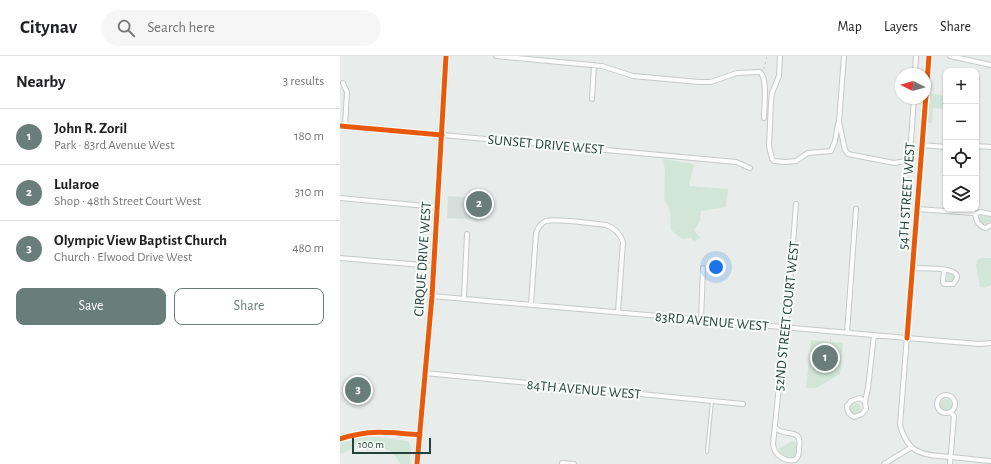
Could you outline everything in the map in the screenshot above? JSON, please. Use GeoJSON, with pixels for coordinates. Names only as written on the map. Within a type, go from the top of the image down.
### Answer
{"type":"FeatureCollection","features":[{"type":"Feature","properties":{"kind":"street","name":"CIRQUE DRIVE WEST"},"geometry":{"type":"LineString","coordinates":[[417,464],[432,296],[446,56]]}},
{"type":"Feature","properties":{"kind":"street"},"geometry":{"type":"LineString","coordinates":[[496,56],[594,65],[610,68],[633,76],[699,82],[711,82],[742,72],[760,72],[763,74],[765,82],[764,118]]}},
{"type":"Feature","properties":{"kind":"street"},"geometry":{"type":"LineString","coordinates":[[780,56],[779,76],[771,102],[769,146],[772,159],[774,161],[785,162],[796,161],[808,153],[831,151],[839,122],[844,56]]}},
{"type":"Feature","properties":{"kind":"street"},"geometry":{"type":"LineString","coordinates":[[915,68],[916,56]]}},
{"type":"Feature","properties":{"kind":"street","name":"54TH STREET WEST"},"geometry":{"type":"LineString","coordinates":[[912,447],[906,440],[900,425],[929,56]]}},
{"type":"Feature","properties":{"kind":"street"},"geometry":{"type":"LineString","coordinates":[[950,56],[991,64]]}},
{"type":"Feature","properties":{"kind":"street"},"geometry":{"type":"LineString","coordinates":[[592,99],[594,65]]}},
{"type":"Feature","properties":{"kind":"street"},"geometry":{"type":"LineString","coordinates":[[343,83],[347,92],[343,126]]}},
{"type":"Feature","properties":{"kind":"street"},"geometry":{"type":"LineString","coordinates":[[839,122],[845,150],[848,154],[894,163],[906,161],[910,154],[914,104]]}},
{"type":"Feature","properties":{"kind":"street","name":"SUNSET DRIVE WEST"},"geometry":{"type":"LineString","coordinates":[[343,126],[736,162],[750,168]]}},
{"type":"Feature","properties":{"kind":"street"},"geometry":{"type":"LineString","coordinates":[[921,145],[943,147]]}},
{"type":"Feature","properties":{"kind":"street"},"geometry":{"type":"LineString","coordinates":[[979,146],[991,147]]}},
{"type":"Feature","properties":{"kind":"street"},"geometry":{"type":"LineString","coordinates":[[340,198],[437,207]]}},
{"type":"Feature","properties":{"kind":"street","name":"52ND STREET COURT WEST"},"geometry":{"type":"LineString","coordinates":[[776,428],[780,432],[795,434],[798,437],[800,444],[798,456],[795,460],[785,460],[774,450],[773,444],[787,321],[796,204]]}},
{"type":"Feature","properties":{"kind":"street"},"geometry":{"type":"LineString","coordinates":[[848,333],[856,209]]}},
{"type":"Feature","properties":{"kind":"street"},"geometry":{"type":"LineString","coordinates":[[917,209],[975,214],[980,212],[991,214]]}},
{"type":"Feature","properties":{"kind":"street"},"geometry":{"type":"LineString","coordinates":[[975,214],[981,227],[986,228],[991,225]]}},
{"type":"Feature","properties":{"kind":"street"},"geometry":{"type":"LineString","coordinates":[[531,304],[535,237],[537,229],[543,223],[552,220],[606,225],[617,230],[620,234],[622,242],[618,312]]}},
{"type":"Feature","properties":{"kind":"street"},"geometry":{"type":"LineString","coordinates":[[464,298],[467,234]]}},
{"type":"Feature","properties":{"kind":"street"},"geometry":{"type":"LineString","coordinates":[[340,258],[434,266]]}},
{"type":"Feature","properties":{"kind":"street"},"geometry":{"type":"LineString","coordinates":[[701,320],[703,268]]}},
{"type":"Feature","properties":{"kind":"street"},"geometry":{"type":"LineString","coordinates":[[913,268],[944,270]]}},
{"type":"Feature","properties":{"kind":"street","name":"83RD AVENUE WEST"},"geometry":{"type":"LineString","coordinates":[[432,296],[832,332],[979,344],[991,343]]}},
{"type":"Feature","properties":{"kind":"street"},"geometry":{"type":"LineString","coordinates":[[865,402],[860,398],[849,403],[847,408],[849,414],[854,417],[862,414],[866,409],[865,402],[874,335]]}},
{"type":"Feature","properties":{"kind":"street","name":"84TH AVENUE WEST"},"geometry":{"type":"LineString","coordinates":[[425,373],[743,404]]}},
{"type":"Feature","properties":{"kind":"street"},"geometry":{"type":"LineString","coordinates":[[942,396],[951,396],[955,401],[955,407],[951,413],[943,413],[938,409],[938,400],[942,396]]}},
{"type":"Feature","properties":{"kind":"street"},"geometry":{"type":"LineString","coordinates":[[950,464],[954,416],[951,413]]}},
{"type":"Feature","properties":{"kind":"street"},"geometry":{"type":"LineString","coordinates":[[340,438],[375,432],[420,435]]}},
{"type":"Feature","properties":{"kind":"street"},"geometry":{"type":"LineString","coordinates":[[884,464],[912,447],[926,455],[991,461]]}},
{"type":"Feature","properties":{"kind":"street"},"geometry":{"type":"LineString","coordinates":[[562,463],[574,464]]}},
{"type":"Feature","properties":{"kind":"lane"},"geometry":{"type":"LineString","coordinates":[[707,452],[712,401]]}},
{"type":"Feature","properties":{"kind":"path"},"geometry":{"type":"LineString","coordinates":[[763,74],[767,56]]}},
{"type":"Feature","properties":{"kind":"path"},"geometry":{"type":"LineString","coordinates":[[829,356],[832,332]]}},
{"type":"Feature","properties":{"kind":"shaded area"},"geometry":{"type":"Polygon","coordinates":[[[448,196],[484,199],[482,220],[447,218],[448,196]]]}},
{"type":"Feature","properties":{"kind":"green space"},"geometry":{"type":"Polygon","coordinates":[[[931,94],[943,95],[943,109],[933,108],[932,123],[927,123],[928,104],[931,104],[931,94]]]}},
{"type":"Feature","properties":{"kind":"green space"},"geometry":{"type":"Polygon","coordinates":[[[663,159],[694,164],[689,186],[728,189],[726,207],[701,211],[700,221],[694,230],[700,238],[694,242],[691,238],[682,239],[671,230],[670,211],[664,198],[665,171],[663,159]]]}},
{"type":"Feature","properties":{"kind":"green space"},"geometry":{"type":"Polygon","coordinates":[[[983,214],[987,214],[991,220],[987,226],[983,226],[979,222],[979,218],[983,214]]]}},
{"type":"Feature","properties":{"kind":"green space"},"geometry":{"type":"Polygon","coordinates":[[[981,258],[991,258],[991,285],[985,288],[980,287],[976,266],[977,260],[981,258]]]}},
{"type":"Feature","properties":{"kind":"green space"},"geometry":{"type":"Polygon","coordinates":[[[948,270],[955,275],[952,283],[946,282],[948,270]]]}},
{"type":"Feature","properties":{"kind":"green space"},"geometry":{"type":"Polygon","coordinates":[[[811,340],[843,343],[840,374],[816,388],[806,388],[811,340]]]}},
{"type":"Feature","properties":{"kind":"green space"},"geometry":{"type":"Polygon","coordinates":[[[946,399],[950,401],[952,405],[950,409],[946,411],[942,409],[940,405],[942,401],[946,399]]]}},
{"type":"Feature","properties":{"kind":"green space"},"geometry":{"type":"Polygon","coordinates":[[[855,403],[859,405],[861,409],[859,413],[855,415],[851,413],[849,409],[851,405],[855,403]]]}},
{"type":"Feature","properties":{"kind":"green space"},"geometry":{"type":"Polygon","coordinates":[[[363,437],[408,441],[411,446],[410,464],[401,464],[392,452],[383,448],[369,449],[354,444],[352,449],[340,454],[340,443],[363,437]]]}},
{"type":"Feature","properties":{"kind":"green space"},"geometry":{"type":"Polygon","coordinates":[[[792,441],[798,444],[796,455],[792,458],[784,456],[779,449],[792,441]]]}},
{"type":"Feature","properties":{"kind":"cycle path"},"geometry":{"type":"LineString","coordinates":[[417,464],[432,296],[446,56]]}},
{"type":"Feature","properties":{"kind":"cycle path"},"geometry":{"type":"LineString","coordinates":[[907,338],[929,56]]}},
{"type":"Feature","properties":{"kind":"cycle path"},"geometry":{"type":"LineString","coordinates":[[340,126],[442,135]]}},
{"type":"Feature","properties":{"kind":"cycle path"},"geometry":{"type":"LineString","coordinates":[[340,439],[360,434],[380,432],[420,435]]}},
{"type":"Feature","properties":{"kind":"place","name":"Lularoe"},"geometry":{"type":"Point","coordinates":[479,204]}},
{"type":"Feature","properties":{"kind":"place","name":"John R. Zoril"},"geometry":{"type":"Point","coordinates":[825,358]}},
{"type":"Feature","properties":{"kind":"place","name":"Olympic View Baptist Church"},"geometry":{"type":"Point","coordinates":[358,390]}}]}
